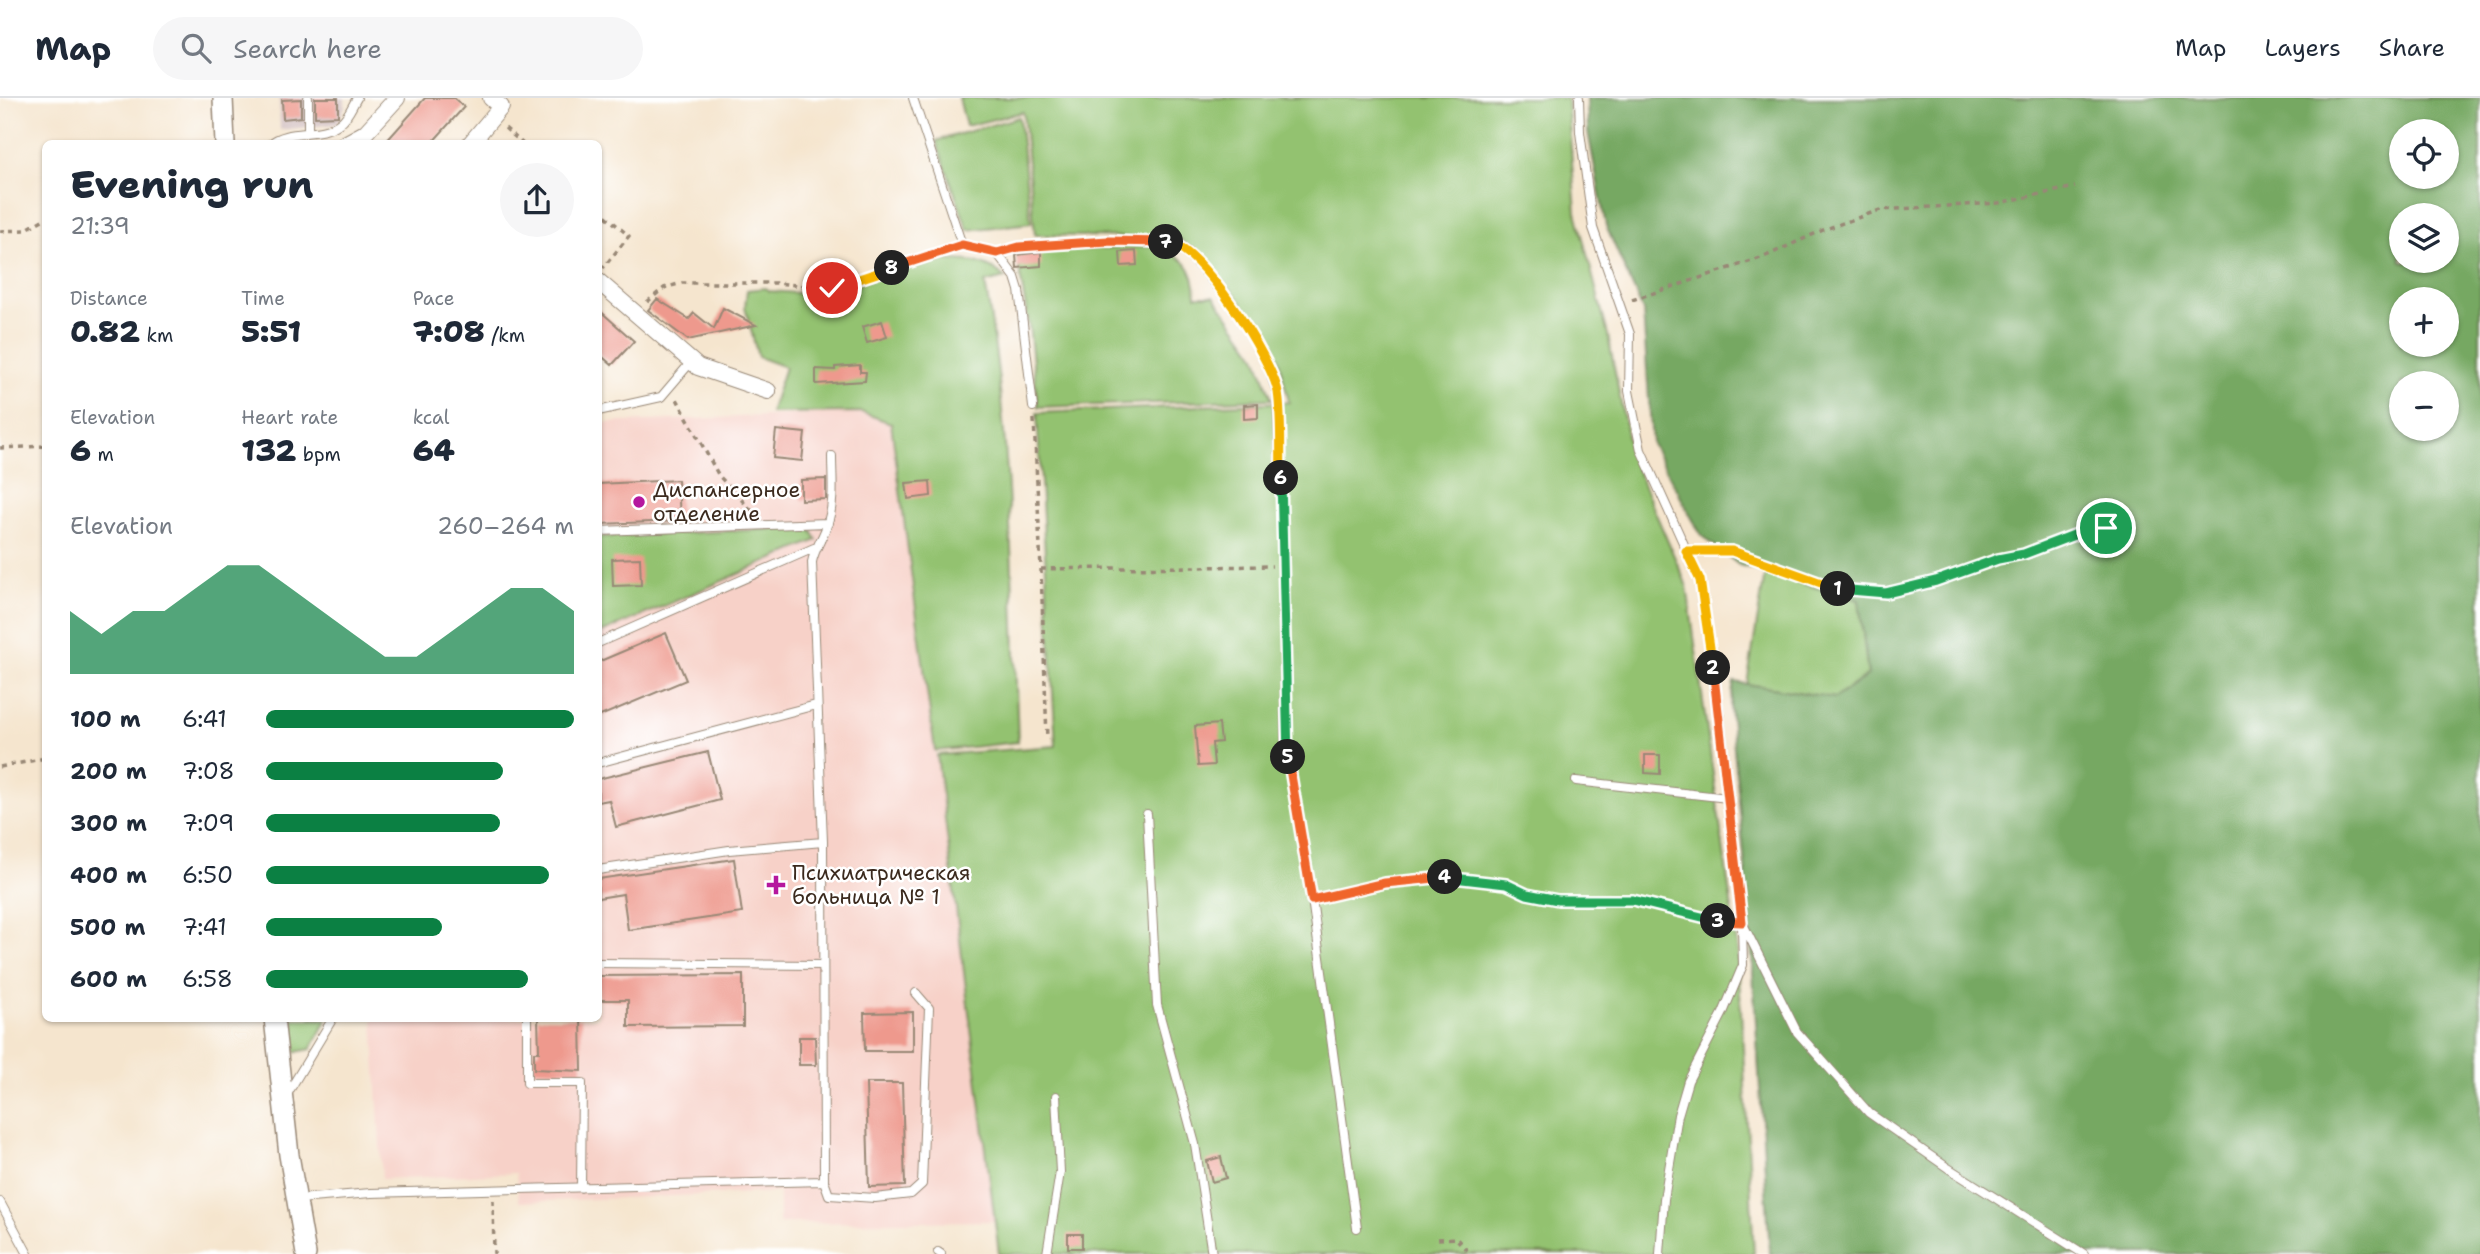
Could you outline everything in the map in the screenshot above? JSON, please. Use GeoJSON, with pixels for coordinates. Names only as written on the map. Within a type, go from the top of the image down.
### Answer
{"type":"FeatureCollection","features":[{"type":"Feature","properties":{"kind":"street"},"geometry":{"type":"LineString","coordinates":[[223,98],[225,140]]}},
{"type":"Feature","properties":{"kind":"street"},"geometry":{"type":"LineString","coordinates":[[352,140],[365,133],[397,98]]}},
{"type":"Feature","properties":{"kind":"street"},"geometry":{"type":"LineString","coordinates":[[473,140],[501,107],[491,98]]}},
{"type":"Feature","properties":{"kind":"street"},"geometry":{"type":"LineString","coordinates":[[602,284],[698,367],[768,391]]}},
{"type":"Feature","properties":{"kind":"street"},"geometry":{"type":"LineString","coordinates":[[274,1022],[282,1101],[306,1254]]}},
{"type":"Feature","properties":{"kind":"lane"},"geometry":{"type":"LineString","coordinates":[[308,98],[308,132]]}},
{"type":"Feature","properties":{"kind":"lane"},"geometry":{"type":"LineString","coordinates":[[274,140],[277,137],[340,123],[357,98]]}},
{"type":"Feature","properties":{"kind":"lane"},"geometry":{"type":"LineString","coordinates":[[913,98],[962,245],[997,253],[1019,247],[1108,241],[1173,242],[1186,250],[1237,313],[1264,355],[1278,392],[1284,566],[1285,739],[1312,900],[1357,1228]]}},
{"type":"Feature","properties":{"kind":"lane"},"geometry":{"type":"LineString","coordinates":[[1579,98],[1580,132],[1593,228],[1630,334],[1629,391],[1640,450],[1700,580],[1719,712],[1742,922],[1743,965],[1723,1013],[1688,1081],[1678,1115],[1664,1199],[1660,1254]]}},
{"type":"Feature","properties":{"kind":"lane"},"geometry":{"type":"LineString","coordinates":[[997,253],[1015,277],[1019,290],[1033,407]]}},
{"type":"Feature","properties":{"kind":"lane"},"geometry":{"type":"LineString","coordinates":[[602,410],[660,397],[691,362]]}},
{"type":"Feature","properties":{"kind":"lane"},"geometry":{"type":"LineString","coordinates":[[832,456],[833,505],[828,523],[814,548],[812,562],[823,842],[824,1181],[829,1195],[875,1198],[911,1194],[922,1184],[929,1008],[916,993]]}},
{"type":"Feature","properties":{"kind":"lane"},"geometry":{"type":"LineString","coordinates":[[602,531],[828,523]]}},
{"type":"Feature","properties":{"kind":"lane"},"geometry":{"type":"LineString","coordinates":[[602,641],[814,548]]}},
{"type":"Feature","properties":{"kind":"lane"},"geometry":{"type":"LineString","coordinates":[[602,762],[816,705]]}},
{"type":"Feature","properties":{"kind":"lane"},"geometry":{"type":"LineString","coordinates":[[1576,781],[1728,798]]}},
{"type":"Feature","properties":{"kind":"lane"},"geometry":{"type":"LineString","coordinates":[[1147,814],[1157,1005],[1195,1144],[1212,1254]]}},
{"type":"Feature","properties":{"kind":"lane"},"geometry":{"type":"LineString","coordinates":[[602,869],[729,850],[823,842]]}},
{"type":"Feature","properties":{"kind":"lane"},"geometry":{"type":"LineString","coordinates":[[1742,922],[1797,1032],[1869,1113],[2084,1254]]}},
{"type":"Feature","properties":{"kind":"lane"},"geometry":{"type":"LineString","coordinates":[[602,963],[726,962],[823,965]]}},
{"type":"Feature","properties":{"kind":"lane"},"geometry":{"type":"LineString","coordinates":[[282,1101],[331,1022]]}},
{"type":"Feature","properties":{"kind":"lane"},"geometry":{"type":"LineString","coordinates":[[527,1022],[527,1083],[582,1083],[582,1188]]}},
{"type":"Feature","properties":{"kind":"lane"},"geometry":{"type":"LineString","coordinates":[[1047,1254],[1060,1172],[1056,1096]]}},
{"type":"Feature","properties":{"kind":"lane"},"geometry":{"type":"LineString","coordinates":[[296,1199],[371,1194],[824,1181]]}},
{"type":"Feature","properties":{"kind":"lane"},"geometry":{"type":"LineString","coordinates":[[0,1202],[28,1254]]}},
{"type":"Feature","properties":{"kind":"path"},"geometry":{"type":"LineString","coordinates":[[492,117],[518,140]]}},
{"type":"Feature","properties":{"kind":"path"},"geometry":{"type":"LineString","coordinates":[[1620,303],[1764,257],[1823,230],[1880,211],[1998,203],[2075,187]]}},
{"type":"Feature","properties":{"kind":"path"},"geometry":{"type":"LineString","coordinates":[[602,212],[629,236],[602,268]]}},
{"type":"Feature","properties":{"kind":"path"},"geometry":{"type":"LineString","coordinates":[[0,231],[25,230],[42,220]]}},
{"type":"Feature","properties":{"kind":"path"},"geometry":{"type":"LineString","coordinates":[[635,312],[664,288],[682,283],[777,283],[814,287],[820,292],[962,245]]}},
{"type":"Feature","properties":{"kind":"path"},"geometry":{"type":"LineString","coordinates":[[672,384],[685,417],[719,476],[769,525]]}},
{"type":"Feature","properties":{"kind":"path"},"geometry":{"type":"LineString","coordinates":[[1033,407],[1047,739]]}},
{"type":"Feature","properties":{"kind":"path"},"geometry":{"type":"LineString","coordinates":[[0,448],[42,446]]}},
{"type":"Feature","properties":{"kind":"path"},"geometry":{"type":"LineString","coordinates":[[1686,551],[1732,551],[1787,573],[1849,592],[1886,593],[1936,581],[1998,559],[2024,554],[2095,527],[2114,532]]}},
{"type":"Feature","properties":{"kind":"path"},"geometry":{"type":"LineString","coordinates":[[1041,569],[1284,566]]}},
{"type":"Feature","properties":{"kind":"path"},"geometry":{"type":"LineString","coordinates":[[0,767],[42,759]]}},
{"type":"Feature","properties":{"kind":"path"},"geometry":{"type":"LineString","coordinates":[[1312,900],[1385,883],[1454,876],[1506,884],[1527,894],[1558,900],[1633,900],[1718,921],[1742,922]]}},
{"type":"Feature","properties":{"kind":"path"},"geometry":{"type":"LineString","coordinates":[[493,1190],[494,1254]]}},
{"type":"Feature","properties":{"kind":"path"},"geometry":{"type":"LineString","coordinates":[[1438,1238],[1456,1238],[1471,1254]]}},
{"type":"Feature","properties":{"kind":"shaded area"},"geometry":{"type":"Polygon","coordinates":[[[279,98],[345,98],[345,106],[337,124],[280,130],[279,98]]]}},
{"type":"Feature","properties":{"kind":"shaded area","name":"Психиатрическая больница № 1"},"geometry":{"type":"Polygon","coordinates":[[[861,412],[891,422],[976,1056],[1003,1221],[779,1223],[779,1192],[519,1202],[516,1173],[382,1179],[373,1022],[602,1022],[602,423],[861,412]]]}},
{"type":"Feature","properties":{"kind":"green space"},"geometry":{"type":"Polygon","coordinates":[[[959,98],[1567,98],[1576,212],[1608,335],[1631,456],[1687,586],[1738,954],[1754,1254],[999,1254],[937,755],[1056,746],[1037,413],[1289,402],[1278,357],[1236,295],[1179,238],[1035,235],[1023,112],[966,126],[959,98]]]}},
{"type":"Feature","properties":{"kind":"green space"},"geometry":{"type":"Polygon","coordinates":[[[1587,98],[2480,98],[2480,1254],[1770,1254],[1749,908],[1730,706],[1734,682],[1835,698],[1868,675],[1859,600],[1739,565],[1701,535],[1652,444],[1643,311],[1606,226],[1588,132],[1587,98]]]}},
{"type":"Feature","properties":{"kind":"green space"},"geometry":{"type":"Polygon","coordinates":[[[1019,117],[1031,223],[968,230],[936,141],[1019,117]]]}},
{"type":"Feature","properties":{"kind":"green space"},"geometry":{"type":"Polygon","coordinates":[[[1156,246],[1174,254],[1186,264],[1193,277],[1196,296],[1214,296],[1256,356],[1272,399],[1038,407],[1029,326],[1016,252],[1156,246]]]}},
{"type":"Feature","properties":{"kind":"green space"},"geometry":{"type":"Polygon","coordinates":[[[948,260],[979,263],[992,268],[1005,278],[985,283],[1006,454],[1018,742],[935,751],[891,423],[861,412],[770,413],[785,367],[758,357],[745,307],[747,290],[765,288],[769,291],[826,295],[897,271],[948,260]]]}},
{"type":"Feature","properties":{"kind":"green space"},"geometry":{"type":"Polygon","coordinates":[[[777,529],[812,531],[817,540],[602,633],[602,537],[777,529]]]}},
{"type":"Feature","properties":{"kind":"green space"},"geometry":{"type":"Polygon","coordinates":[[[1765,573],[1859,600],[1868,675],[1835,698],[1747,684],[1765,573]]]}},
{"type":"Feature","properties":{"kind":"green space"},"geometry":{"type":"Polygon","coordinates":[[[288,1022],[325,1022],[311,1049],[296,1052],[290,1046],[288,1022]]]}},
{"type":"Feature","properties":{"kind":"building"},"geometry":{"type":"Polygon","coordinates":[[[315,98],[338,98],[338,116],[315,117],[315,98]]]}},
{"type":"Feature","properties":{"kind":"building"},"geometry":{"type":"Polygon","coordinates":[[[425,98],[454,98],[464,107],[435,140],[388,140],[425,98]]]}},
{"type":"Feature","properties":{"kind":"building"},"geometry":{"type":"Polygon","coordinates":[[[301,99],[301,117],[283,119],[282,100],[301,99]]]}},
{"type":"Feature","properties":{"kind":"building"},"geometry":{"type":"Polygon","coordinates":[[[1136,251],[1137,265],[1121,266],[1120,252],[1136,251]]]}},
{"type":"Feature","properties":{"kind":"building"},"geometry":{"type":"Polygon","coordinates":[[[1041,252],[1041,266],[1017,268],[1016,255],[1041,252]]]}},
{"type":"Feature","properties":{"kind":"building"},"geometry":{"type":"Polygon","coordinates":[[[657,299],[689,319],[694,313],[714,329],[723,308],[756,325],[688,340],[648,310],[657,299]]]}},
{"type":"Feature","properties":{"kind":"building"},"geometry":{"type":"Polygon","coordinates":[[[602,313],[634,341],[612,365],[602,356],[602,313]]]}},
{"type":"Feature","properties":{"kind":"building"},"geometry":{"type":"Polygon","coordinates":[[[882,321],[887,337],[867,343],[862,327],[882,321]]]}},
{"type":"Feature","properties":{"kind":"building"},"geometry":{"type":"Polygon","coordinates":[[[860,365],[860,372],[866,372],[865,381],[816,384],[816,369],[835,370],[835,367],[860,365]]]}},
{"type":"Feature","properties":{"kind":"building"},"geometry":{"type":"Polygon","coordinates":[[[1258,404],[1258,418],[1244,419],[1244,405],[1258,404]]]}},
{"type":"Feature","properties":{"kind":"building"},"geometry":{"type":"Polygon","coordinates":[[[776,430],[805,433],[802,461],[773,458],[776,430]]]}},
{"type":"Feature","properties":{"kind":"building"},"geometry":{"type":"Polygon","coordinates":[[[826,479],[826,499],[801,500],[801,480],[826,479]]]}},
{"type":"Feature","properties":{"kind":"building","name":"Диспансерное отделение"},"geometry":{"type":"Polygon","coordinates":[[[678,480],[680,521],[602,524],[602,484],[678,480]]]}},
{"type":"Feature","properties":{"kind":"building"},"geometry":{"type":"Polygon","coordinates":[[[930,481],[931,496],[908,499],[906,483],[930,481]]]}},
{"type":"Feature","properties":{"kind":"building"},"geometry":{"type":"Polygon","coordinates":[[[640,558],[641,585],[613,586],[612,559],[640,558]]]}},
{"type":"Feature","properties":{"kind":"building"},"geometry":{"type":"Polygon","coordinates":[[[666,633],[686,680],[602,715],[602,660],[666,633]]]}},
{"type":"Feature","properties":{"kind":"building"},"geometry":{"type":"Polygon","coordinates":[[[1219,724],[1221,742],[1212,743],[1214,765],[1198,766],[1195,726],[1219,724]]]}},
{"type":"Feature","properties":{"kind":"building"},"geometry":{"type":"Polygon","coordinates":[[[708,752],[720,800],[616,827],[609,800],[602,801],[602,778],[708,752]]]}},
{"type":"Feature","properties":{"kind":"building"},"geometry":{"type":"Polygon","coordinates":[[[1645,755],[1660,755],[1660,774],[1645,773],[1645,755]]]}},
{"type":"Feature","properties":{"kind":"building"},"geometry":{"type":"Polygon","coordinates":[[[734,859],[742,913],[628,930],[623,894],[602,897],[602,878],[734,859]]]}},
{"type":"Feature","properties":{"kind":"building"},"geometry":{"type":"Polygon","coordinates":[[[743,975],[743,1026],[628,1027],[628,1000],[602,1000],[602,976],[743,975]]]}},
{"type":"Feature","properties":{"kind":"building"},"geometry":{"type":"Polygon","coordinates":[[[913,1012],[913,1051],[865,1051],[864,1013],[913,1012]]]}},
{"type":"Feature","properties":{"kind":"building"},"geometry":{"type":"Polygon","coordinates":[[[538,1022],[581,1022],[582,1071],[534,1069],[534,1052],[539,1052],[538,1022]]]}},
{"type":"Feature","properties":{"kind":"building"},"geometry":{"type":"Polygon","coordinates":[[[799,1037],[815,1037],[816,1065],[799,1065],[799,1037]]]}},
{"type":"Feature","properties":{"kind":"building"},"geometry":{"type":"Polygon","coordinates":[[[866,1083],[902,1083],[905,1186],[869,1187],[866,1083]]]}},
{"type":"Feature","properties":{"kind":"building"},"geometry":{"type":"Polygon","coordinates":[[[1221,1157],[1226,1178],[1212,1182],[1207,1161],[1221,1157]]]}},
{"type":"Feature","properties":{"kind":"building"},"geometry":{"type":"Polygon","coordinates":[[[1068,1234],[1082,1234],[1082,1248],[1068,1248],[1068,1234]]]}},
{"type":"Feature","properties":{"kind":"place","name":"Диспансерное отделение"},"geometry":{"type":"Point","coordinates":[639,502]}},
{"type":"Feature","properties":{"kind":"place","name":"Психиатрическая больница № 1"},"geometry":{"type":"Point","coordinates":[776,885]}},
{"type":"Feature","properties":{"kind":"route"},"geometry":{"type":"LineString","coordinates":[[832,288],[962,245],[997,253],[1019,247],[1108,241],[1173,242],[1186,250],[1230,302],[1264,355],[1278,392],[1284,566],[1285,739],[1312,900],[1385,883],[1454,876],[1506,884],[1527,894],[1558,900],[1633,900],[1718,921],[1742,922],[1719,712],[1700,580],[1686,551],[1732,551],[1755,562],[1849,592],[1886,593],[1936,581],[1998,559],[2024,554],[2095,527],[2106,528]]}}]}
